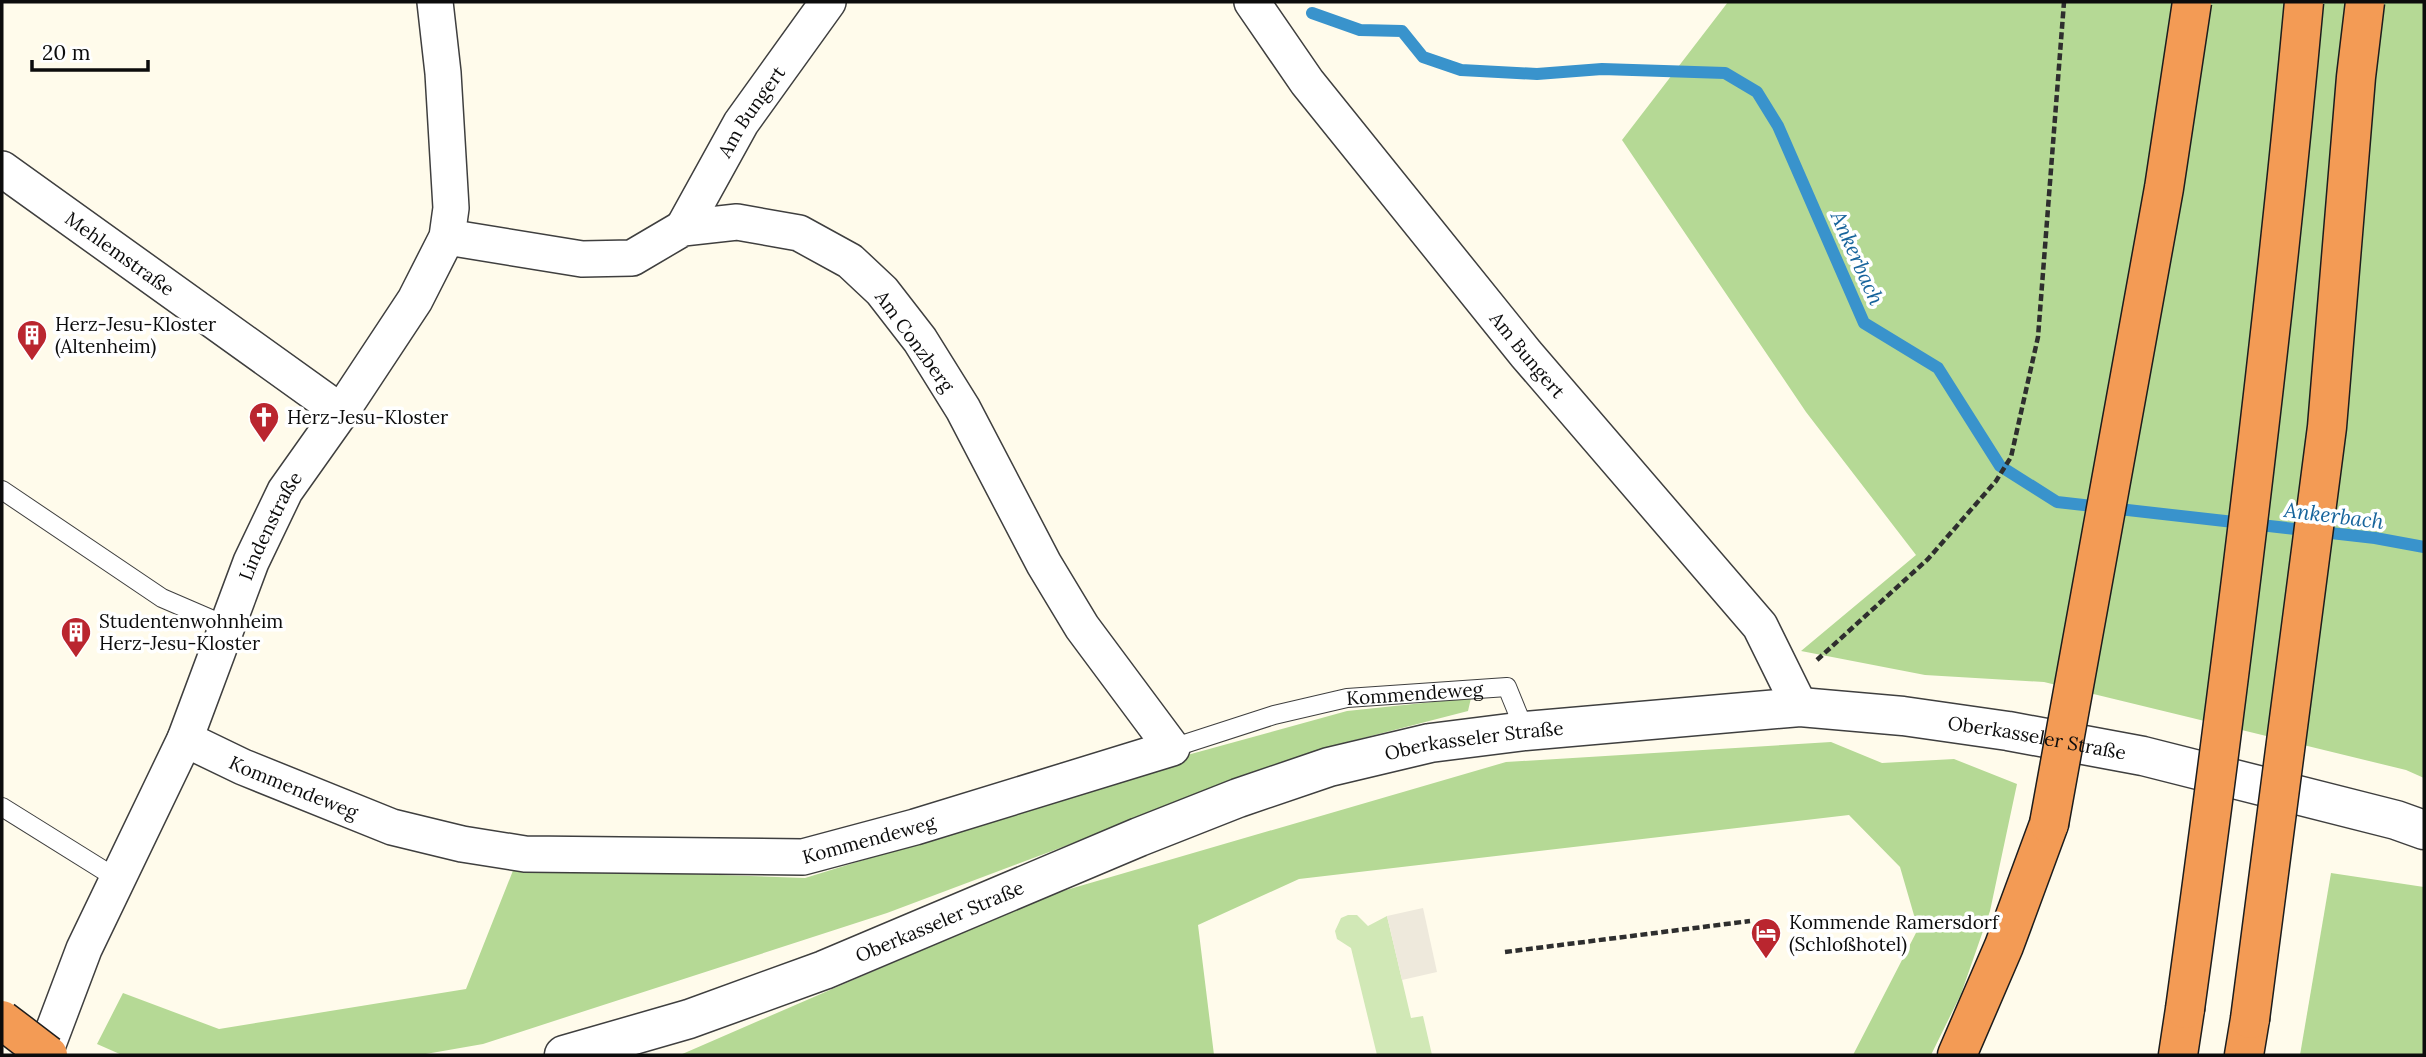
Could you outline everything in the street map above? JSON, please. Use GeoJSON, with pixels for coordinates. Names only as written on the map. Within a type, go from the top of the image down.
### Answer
{"type":"FeatureCollection","features":[{"type":"Feature","properties":{"kind":"highway"},"geometry":{"type":"LineString","coordinates":[[1957,1055],[2004,946],[2049,824],[2164,188],[2192,2]]}},
{"type":"Feature","properties":{"kind":"highway"},"geometry":{"type":"LineString","coordinates":[[2178,1055],[2226,712],[2260,429],[2304,2]]}},
{"type":"Feature","properties":{"kind":"highway"},"geometry":{"type":"LineString","coordinates":[[2247,1037],[2327,427],[2356,77],[2365,2]]}},
{"type":"Feature","properties":{"kind":"highway"},"geometry":{"type":"LineString","coordinates":[[2,1020],[46,1055]]}},
{"type":"Feature","properties":{"kind":"street","name":"Lindenstraße"},"geometry":{"type":"LineString","coordinates":[[46,1055],[84,949],[185,739],[251,562],[285,491],[415,300],[447,237],[451,208],[443,73],[435,2]]}},
{"type":"Feature","properties":{"kind":"street","name":"Am Bungert"},"geometry":{"type":"LineString","coordinates":[[683,228],[741,123],[828,2]]}},
{"type":"Feature","properties":{"kind":"street","name":"Am Bungert"},"geometry":{"type":"LineString","coordinates":[[1252,2],[1307,82],[1509,332],[1760,626],[1800,707]]}},
{"type":"Feature","properties":{"kind":"street","name":"Mehlemstraße"},"geometry":{"type":"LineString","coordinates":[[2,169],[341,412]]}},
{"type":"Feature","properties":{"kind":"street","name":"Am Conzberg"},"geometry":{"type":"LineString","coordinates":[[447,237],[582,259],[632,258],[683,228],[737,222],[799,233],[850,261],[882,291],[920,340],[962,409],[1044,564],[1082,627],[1172,748]]}},
{"type":"Feature","properties":{"kind":"street","name":"Oberkasseler Straße"},"geometry":{"type":"LineString","coordinates":[[564,1055],[689,1019],[824,970],[1139,836],[1329,767],[1430,743],[1525,731],[1800,707],[1903,716],[2008,730],[2143,756],[2396,820],[2424,830]]}},
{"type":"Feature","properties":{"kind":"street","name":"Kommendeweg"},"geometry":{"type":"LineString","coordinates":[[185,739],[243,767],[392,827],[462,844],[525,854],[803,856],[915,827],[1172,748]]}},
{"type":"Feature","properties":{"kind":"lane"},"geometry":{"type":"LineString","coordinates":[[2,490],[162,598],[227,626]]}},
{"type":"Feature","properties":{"kind":"lane","name":"Kommendeweg"},"geometry":{"type":"LineString","coordinates":[[1172,748],[1274,715],[1347,698],[1507,687],[1525,731]]}},
{"type":"Feature","properties":{"kind":"lane"},"geometry":{"type":"LineString","coordinates":[[2,807],[116,878]]}},
{"type":"Feature","properties":{"kind":"path"},"geometry":{"type":"LineString","coordinates":[[1800,707],[1816,660],[1928,559],[1996,481],[2011,457],[2038,337],[2064,2]]}},
{"type":"Feature","properties":{"kind":"path"},"geometry":{"type":"LineString","coordinates":[[1505,952],[1750,921]]}},
{"type":"Feature","properties":{"kind":"green space"},"geometry":{"type":"Polygon","coordinates":[[[1728,2],[2424,2],[2424,778],[2406,770],[2044,682],[1925,675],[1801,651],[1916,555],[1806,412],[1622,140],[1728,2]]]}},
{"type":"Feature","properties":{"kind":"green space"},"geometry":{"type":"Polygon","coordinates":[[[1471,698],[1468,711],[1332,746],[887,913],[483,1044],[420,1055],[122,1055],[97,1044],[123,993],[219,1029],[466,989],[514,868],[805,878],[1046,804],[1180,757],[1347,711],[1471,698]]]}},
{"type":"Feature","properties":{"kind":"green space"},"geometry":{"type":"Polygon","coordinates":[[[1831,742],[1882,763],[1954,759],[2017,784],[1990,911],[1961,994],[1931,1055],[1853,1055],[1918,929],[1900,867],[1849,815],[1299,879],[1198,925],[1214,1055],[680,1055],[1049,895],[1506,762],[1831,742]]]}},
{"type":"Feature","properties":{"kind":"green space"},"geometry":{"type":"Polygon","coordinates":[[[2331,873],[2424,887],[2424,1055],[2300,1055],[2331,873]]]}},
{"type":"Feature","properties":{"kind":"green space"},"geometry":{"type":"Polygon","coordinates":[[[1357,915],[1368,926],[1387,916],[1411,1018],[1423,1016],[1432,1055],[1377,1055],[1351,948],[1337,939],[1335,931],[1341,918],[1357,915]]]}},
{"type":"Feature","properties":{"kind":"shaded area"},"geometry":{"type":"Polygon","coordinates":[[[1423,908],[1437,972],[1402,980],[1387,916],[1423,908]]]}},
{"type":"Feature","properties":{"kind":"waterway","name":"Ankerbach"},"geometry":{"type":"LineString","coordinates":[[1312,13],[1360,30],[1402,31],[1423,57],[1461,70],[1537,74],[1602,69],[1725,73],[1757,92],[1778,126],[1864,323],[1938,368],[2000,466],[2057,502],[2375,538],[2424,547]]}},
{"type":"Feature","properties":{"kind":"place","name":"Herz-Jesu-Kloster (Altenheim)"},"geometry":{"type":"Point","coordinates":[32,362]}},
{"type":"Feature","properties":{"kind":"place","name":"Herz-Jesu-Kloster"},"geometry":{"type":"Point","coordinates":[264,444]}},
{"type":"Feature","properties":{"kind":"place","name":"Studentenwohnheim Herz-Jesu-Kloster"},"geometry":{"type":"Point","coordinates":[76,659]}},
{"type":"Feature","properties":{"kind":"place","name":"Kommende Ramersdorf (Schloßhotel)"},"geometry":{"type":"Point","coordinates":[1766,960]}}]}
